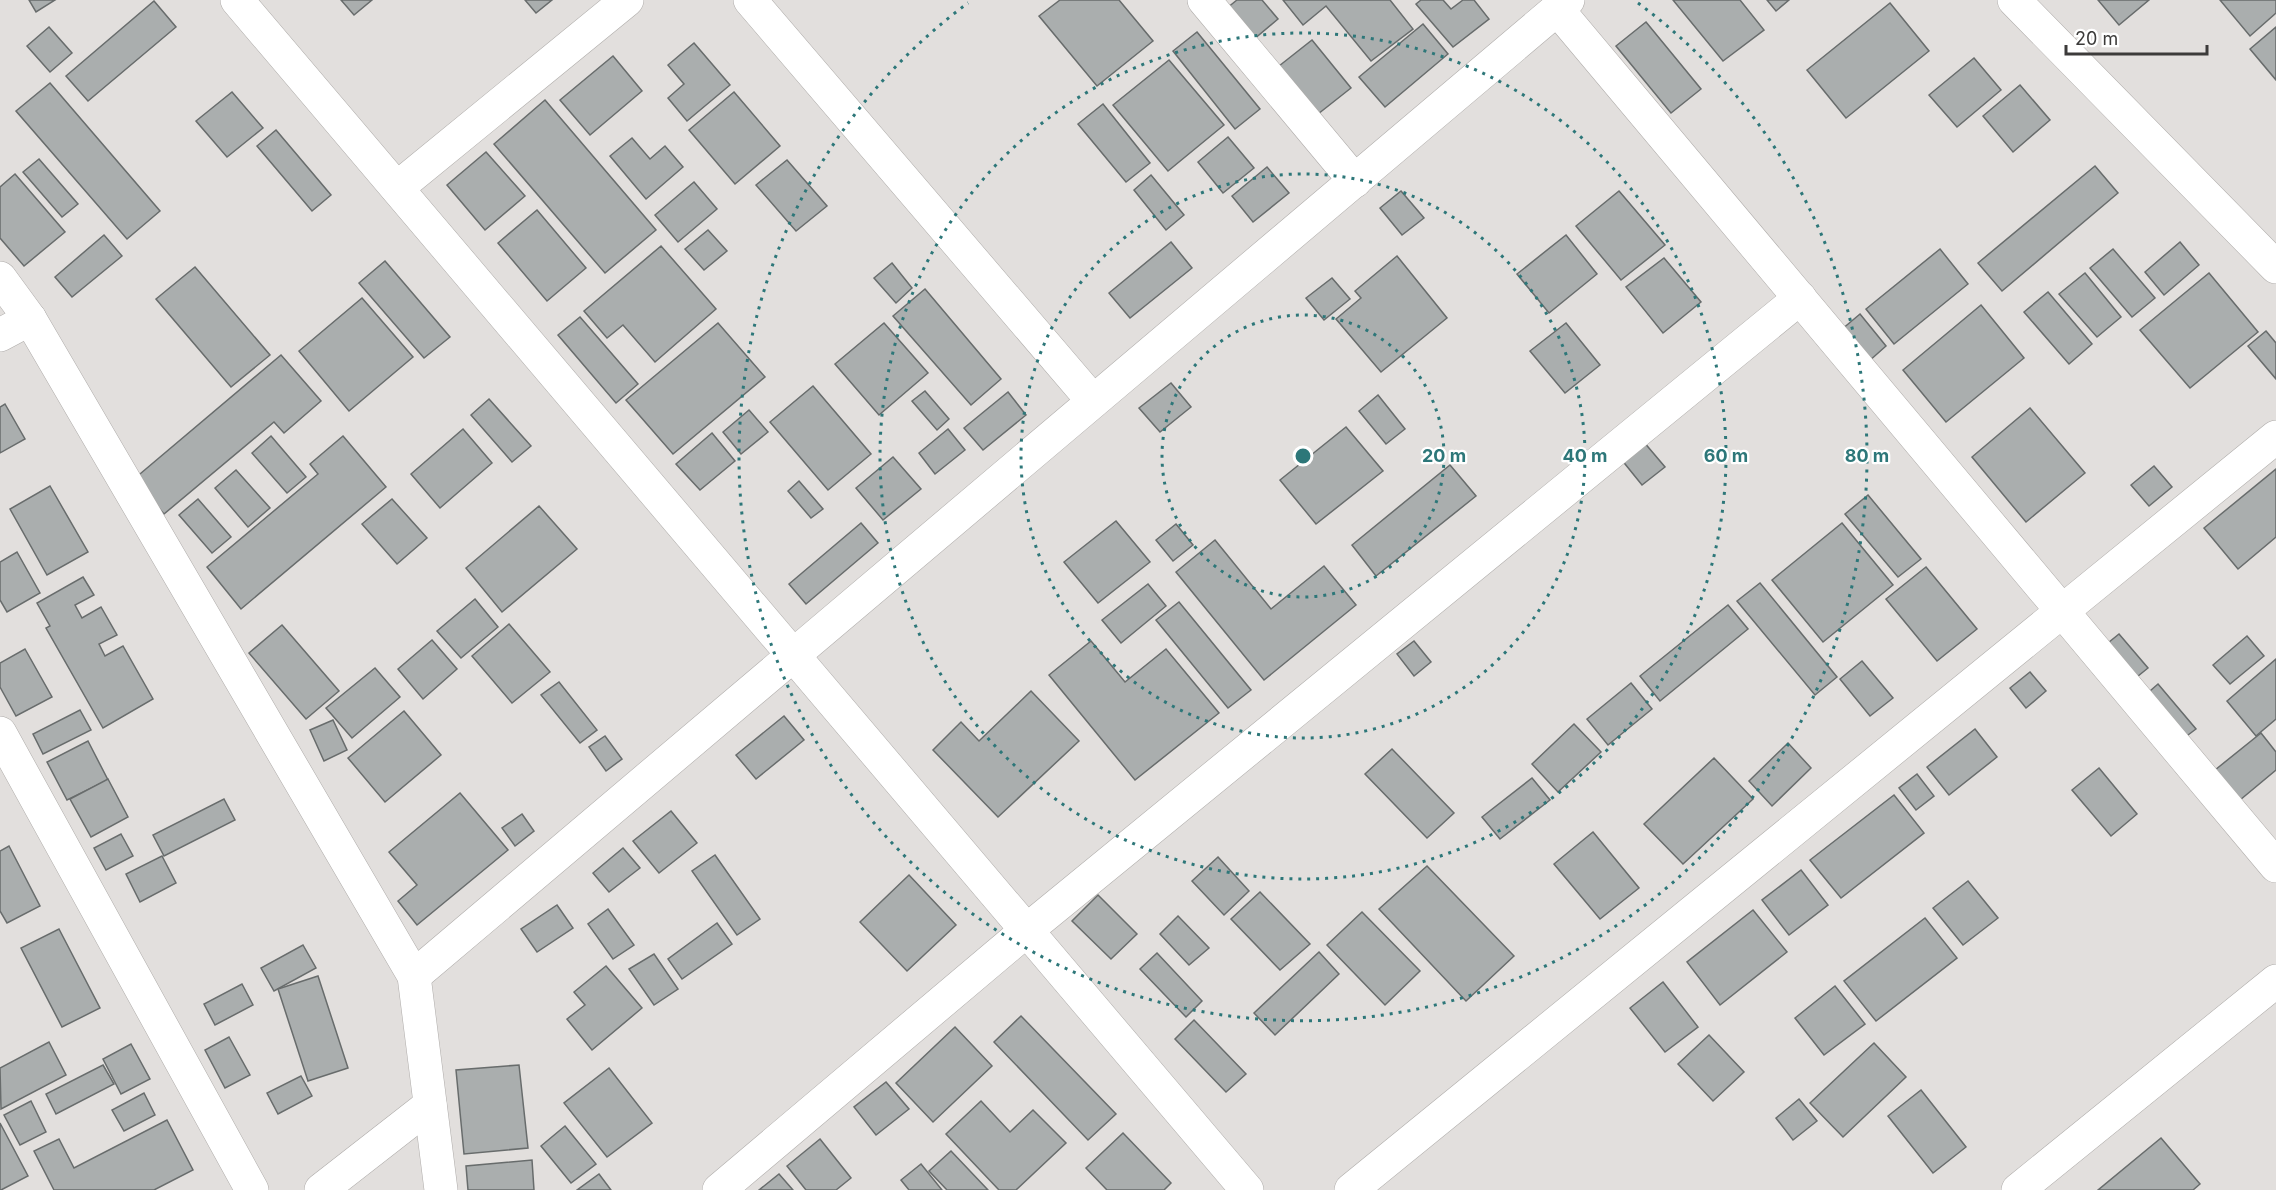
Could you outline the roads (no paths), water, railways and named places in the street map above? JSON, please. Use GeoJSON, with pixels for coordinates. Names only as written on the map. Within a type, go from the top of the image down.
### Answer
{"type":"FeatureCollection","features":[{"type":"Feature","properties":{"kind":"street"},"geometry":{"type":"LineString","coordinates":[[237,0],[1247,1190]]}},
{"type":"Feature","properties":{"kind":"street"},"geometry":{"type":"LineString","coordinates":[[397,188],[627,0]]}},
{"type":"Feature","properties":{"kind":"street"},"geometry":{"type":"LineString","coordinates":[[750,0],[1093,401]]}},
{"type":"Feature","properties":{"kind":"street"},"geometry":{"type":"LineString","coordinates":[[1204,0],[1355,181]]}},
{"type":"Feature","properties":{"kind":"street"},"geometry":{"type":"LineString","coordinates":[[2014,0],[2276,267]]}},
{"type":"Feature","properties":{"kind":"street"},"geometry":{"type":"LineString","coordinates":[[414,976],[1563,5],[1800,298],[2276,866]]}},
{"type":"Feature","properties":{"kind":"street"},"geometry":{"type":"LineString","coordinates":[[0,278],[30,320],[414,976],[441,1190]]}},
{"type":"Feature","properties":{"kind":"street"},"geometry":{"type":"LineString","coordinates":[[719,1190],[1027,930],[1800,298]]}},
{"type":"Feature","properties":{"kind":"street"},"geometry":{"type":"LineString","coordinates":[[0,335],[30,320]]}},
{"type":"Feature","properties":{"kind":"street"},"geometry":{"type":"LineString","coordinates":[[1351,1190],[2276,437]]}},
{"type":"Feature","properties":{"kind":"street"},"geometry":{"type":"LineString","coordinates":[[0,734],[252,1190]]}},
{"type":"Feature","properties":{"kind":"street"},"geometry":{"type":"LineString","coordinates":[[2018,1190],[2276,981]]}},
{"type":"Feature","properties":{"kind":"street"},"geometry":{"type":"LineString","coordinates":[[321,1190],[430,1105]]}}]}
